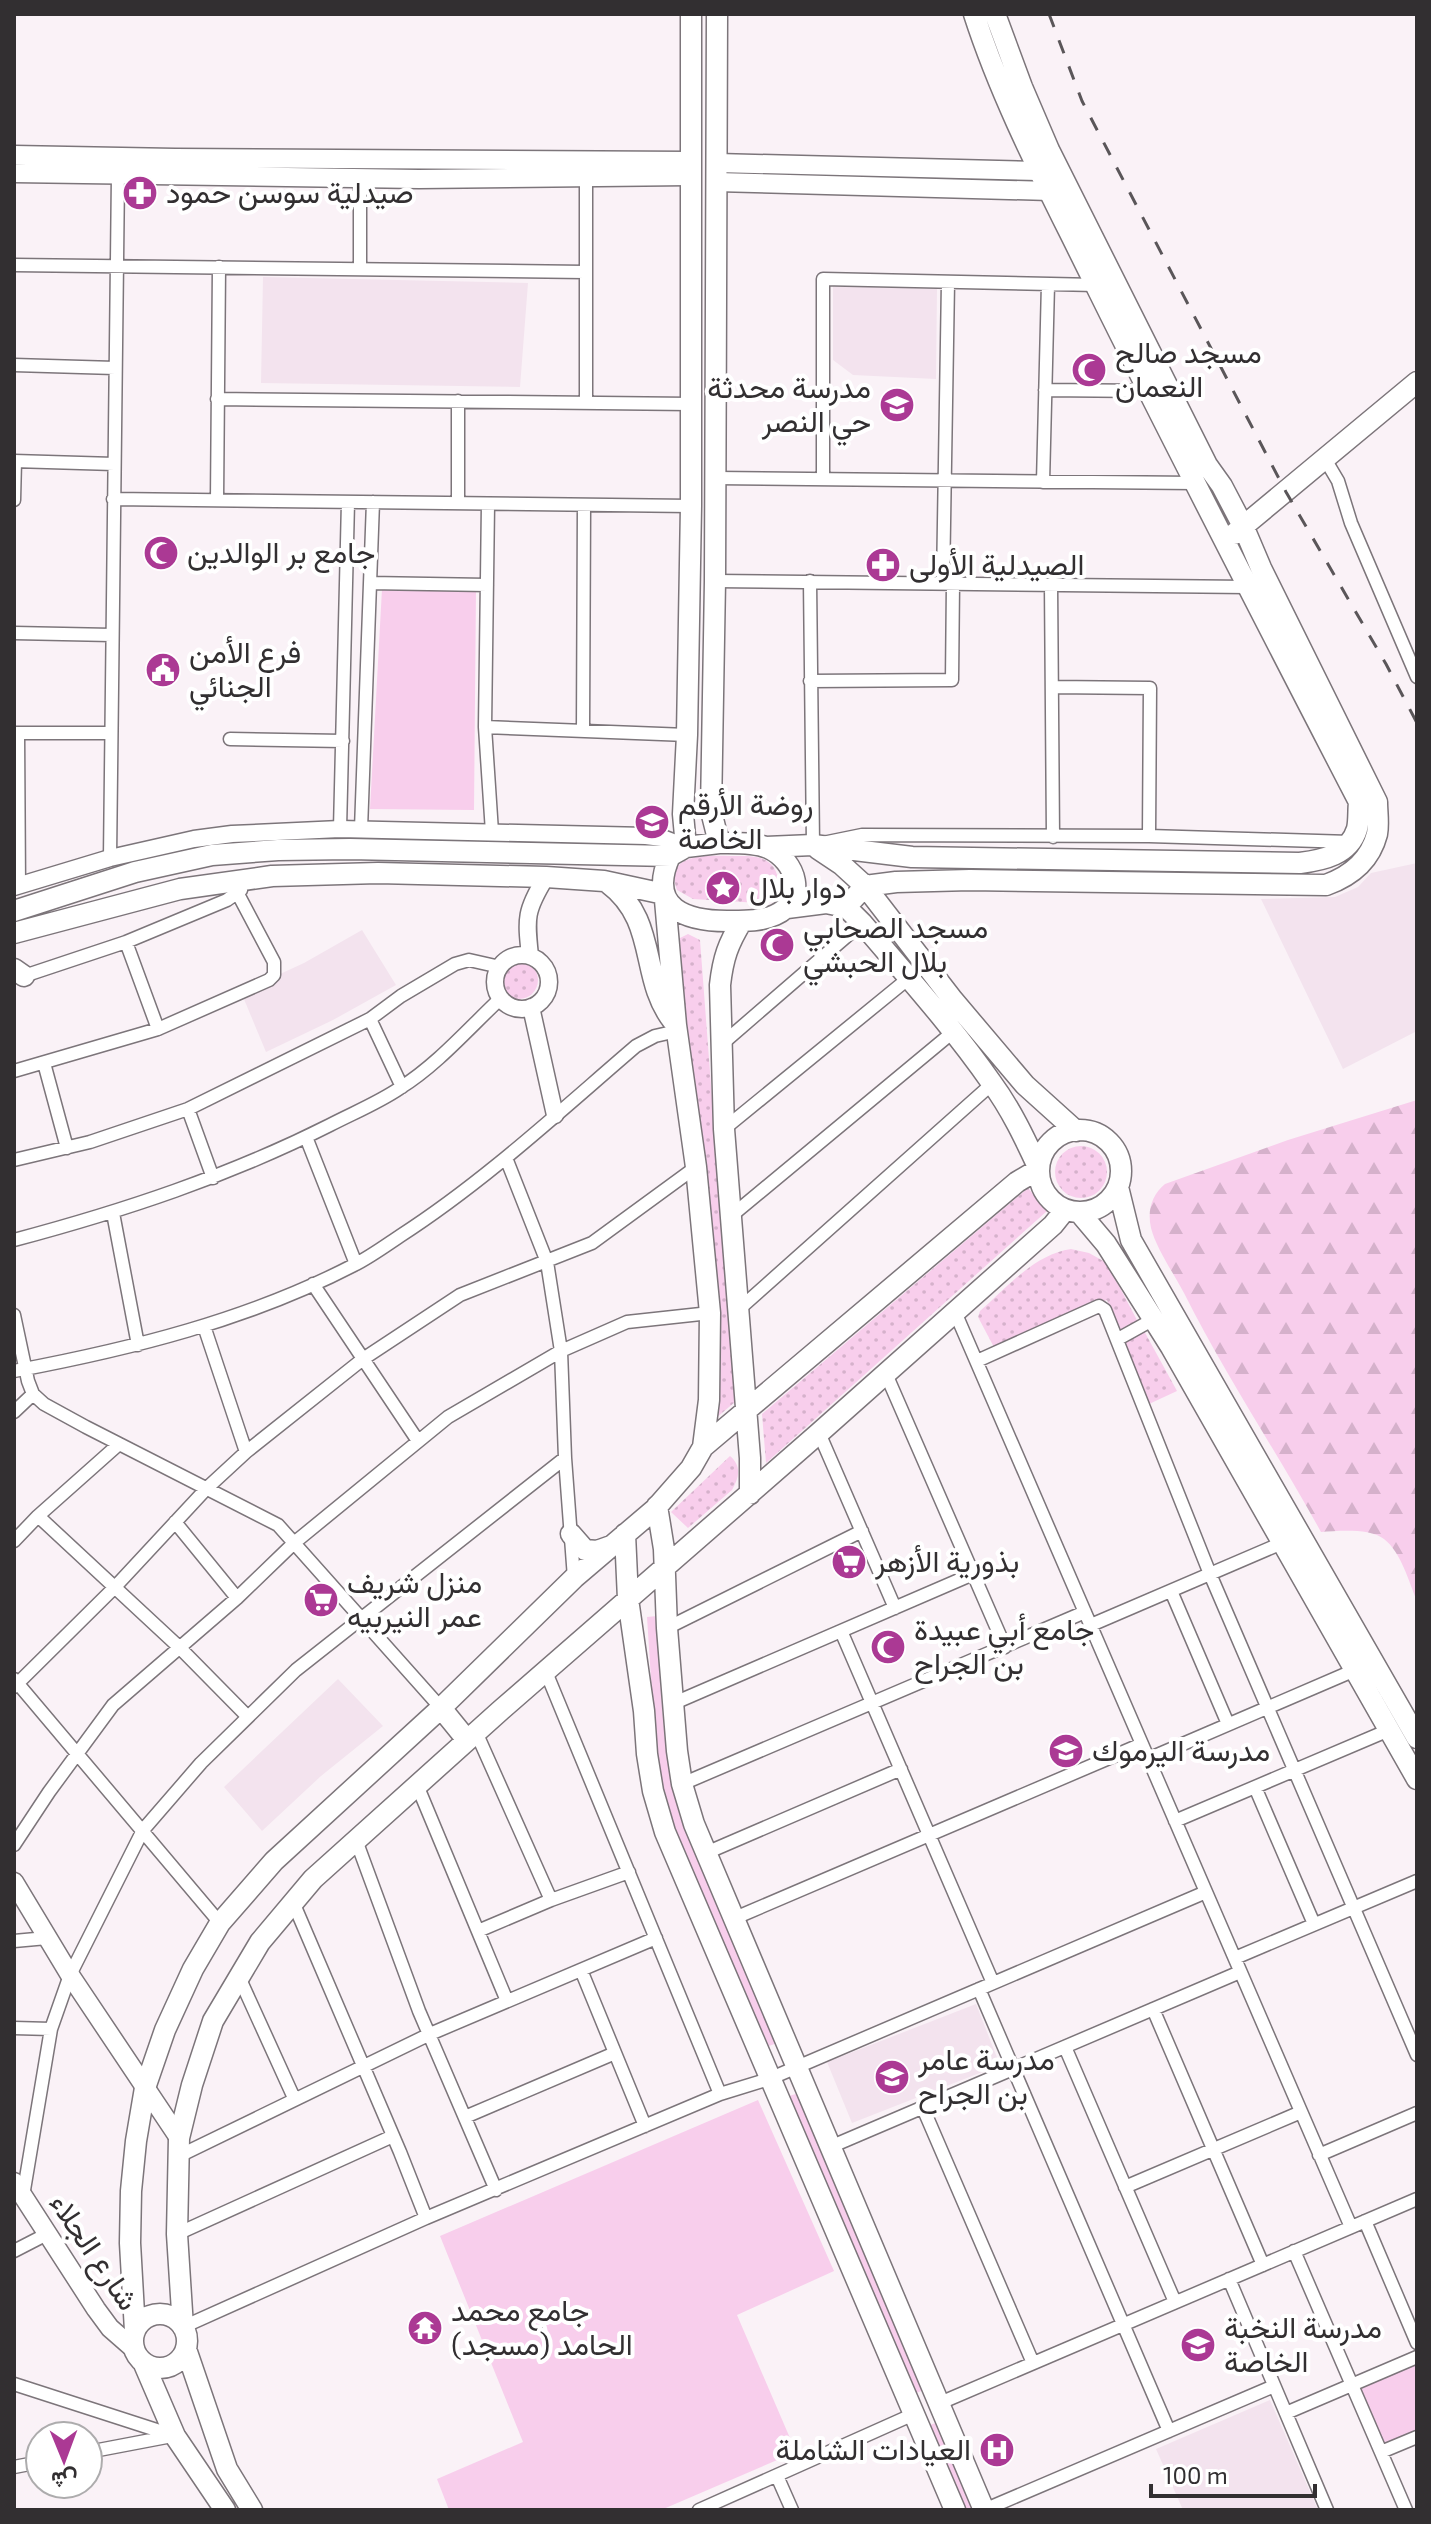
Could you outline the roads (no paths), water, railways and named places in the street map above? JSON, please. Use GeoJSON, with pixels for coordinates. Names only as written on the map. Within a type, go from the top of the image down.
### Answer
{"type":"FeatureCollection","features":[{"type":"Feature","properties":{"kind":"main road"},"geometry":{"type":"LineString","coordinates":[[691,14],[691,506],[687,735],[678,851],[662,881],[710,1313],[709,1400],[703,1447]]}},
{"type":"Feature","properties":{"kind":"main road"},"geometry":{"type":"LineString","coordinates":[[717,14],[711,811],[719,843]]}},
{"type":"Feature","properties":{"kind":"main road"},"geometry":{"type":"LineString","coordinates":[[14,911],[135,872],[212,855],[278,850],[678,851],[719,843],[766,847],[813,845],[912,857],[1300,863],[1329,859],[1350,842],[1357,828],[1359,802],[1148,391],[1129,331],[1049,150],[1014,92],[974,14]]}},
{"type":"Feature","properties":{"kind":"main road"},"geometry":{"type":"LineString","coordinates":[[846,907],[865,886],[896,882],[970,880],[1326,885],[1347,878],[1362,864],[1377,833],[1377,802],[1244,528],[1129,331],[1096,285],[1039,171],[1014,92],[995,14]]}},
{"type":"Feature","properties":{"kind":"main road"},"geometry":{"type":"LineString","coordinates":[[14,155],[689,168]]}},
{"type":"Feature","properties":{"kind":"main road"},"geometry":{"type":"LineString","coordinates":[[14,173],[360,179],[586,177],[689,168]]}},
{"type":"Feature","properties":{"kind":"main road"},"geometry":{"type":"LineString","coordinates":[[717,172],[1039,171]]}},
{"type":"Feature","properties":{"kind":"main road"},"geometry":{"type":"LineString","coordinates":[[717,172],[1050,191]]}},
{"type":"Feature","properties":{"kind":"main road"},"geometry":{"type":"LineString","coordinates":[[1224,540],[1244,528],[1417,382]]}},
{"type":"Feature","properties":{"kind":"main road"},"geometry":{"type":"LineString","coordinates":[[813,845],[865,886],[953,1000],[1025,1085],[1076,1131]]}},
{"type":"Feature","properties":{"kind":"main road"},"geometry":{"type":"LineString","coordinates":[[766,847],[783,857],[793,869],[796,886],[787,908]]}},
{"type":"Feature","properties":{"kind":"main road"},"geometry":{"type":"LineString","coordinates":[[14,933],[180,889],[378,873],[604,881],[665,897],[675,910],[715,921],[774,916],[787,908],[805,904],[826,903],[846,907],[909,978],[993,1083],[1018,1124],[1039,1169]]}},
{"type":"Feature","properties":{"kind":"main road"},"geometry":{"type":"LineString","coordinates":[[604,881],[626,900],[637,918],[659,997],[677,1028]]}},
{"type":"Feature","properties":{"kind":"main road"},"geometry":{"type":"LineString","coordinates":[[742,921],[728,943],[720,985],[724,1129],[750,1458],[750,1494]]}},
{"type":"Feature","properties":{"kind":"main road"},"geometry":{"type":"LineString","coordinates":[[183,2327],[170,2316],[154,2315],[139,2324],[137,2348],[152,2368],[177,2363],[188,2342],[183,2327],[177,2234],[179,2147],[192,2085],[213,2021],[260,1942],[313,1879],[471,1736],[1053,1225],[1072,1211],[1091,1211],[1103,1206],[1112,1197],[1121,1174],[1115,1149],[1095,1133],[1076,1131],[1058,1136],[1041,1156],[1040,1181],[1045,1193],[1053,1203],[1072,1211],[1106,1244],[1154,1319],[1417,1779]]}},
{"type":"Feature","properties":{"kind":"main road"},"geometry":{"type":"LineString","coordinates":[[225,2510],[175,2436],[137,2348],[130,2243],[131,2191],[145,2088],[165,2030],[193,1969],[220,1923],[274,1861],[441,1708],[574,1578],[657,1506],[691,1468],[703,1447],[1017,1182],[1039,1169]]}},
{"type":"Feature","properties":{"kind":"main road"},"geometry":{"type":"LineString","coordinates":[[1118,1187],[1131,1240],[1417,1738]]}},
{"type":"Feature","properties":{"kind":"main road"},"geometry":{"type":"LineString","coordinates":[[657,1506],[665,1568],[672,1704],[682,1784],[706,1853],[984,2510]]}},
{"type":"Feature","properties":{"kind":"main road"},"geometry":{"type":"LineString","coordinates":[[571,1534],[585,1550],[597,1551],[618,1540]]}},
{"type":"Feature","properties":{"kind":"main road"},"geometry":{"type":"LineString","coordinates":[[618,1540],[644,1711],[647,1754],[653,1791],[665,1832],[955,2510]]}},
{"type":"Feature","properties":{"kind":"main road"},"geometry":{"type":"LineString","coordinates":[[441,1708],[471,1736]]}},
{"type":"Feature","properties":{"kind":"main road"},"geometry":{"type":"LineString","coordinates":[[14,1882],[179,2147]]}},
{"type":"Feature","properties":{"kind":"main road","name":"شارع الجلاء"},"geometry":{"type":"LineString","coordinates":[[18,2189],[110,2328],[137,2348]]}},
{"type":"Feature","properties":{"kind":"main road"},"geometry":{"type":"LineString","coordinates":[[186,2349],[227,2469],[252,2510]]}},
{"type":"Feature","properties":{"kind":"main road"},"geometry":{"type":"LineString","coordinates":[[914,2414],[914,2404],[921,2396],[932,2396],[940,2403]]}},
{"type":"Feature","properties":{"kind":"street"},"geometry":{"type":"LineString","coordinates":[[110,858],[118,175]]}},
{"type":"Feature","properties":{"kind":"street"},"geometry":{"type":"LineString","coordinates":[[586,177],[586,403]]}},
{"type":"Feature","properties":{"kind":"street"},"geometry":{"type":"LineString","coordinates":[[360,179],[360,269]]}},
{"type":"Feature","properties":{"kind":"street"},"geometry":{"type":"LineString","coordinates":[[14,265],[585,272]]}},
{"type":"Feature","properties":{"kind":"street"},"geometry":{"type":"LineString","coordinates":[[217,500],[219,267]]}},
{"type":"Feature","properties":{"kind":"street"},"geometry":{"type":"LineString","coordinates":[[823,479],[823,279],[1096,285]]}},
{"type":"Feature","properties":{"kind":"street"},"geometry":{"type":"LineString","coordinates":[[810,681],[952,680],[945,481],[948,282]]}},
{"type":"Feature","properties":{"kind":"street"},"geometry":{"type":"LineString","coordinates":[[1043,482],[1048,284]]}},
{"type":"Feature","properties":{"kind":"street"},"geometry":{"type":"LineString","coordinates":[[14,365],[115,368]]}},
{"type":"Feature","properties":{"kind":"street"},"geometry":{"type":"LineString","coordinates":[[1045,390],[1148,391]]}},
{"type":"Feature","properties":{"kind":"street"},"geometry":{"type":"LineString","coordinates":[[217,399],[691,404]]}},
{"type":"Feature","properties":{"kind":"street"},"geometry":{"type":"LineString","coordinates":[[458,401],[458,503]]}},
{"type":"Feature","properties":{"kind":"street"},"geometry":{"type":"LineString","coordinates":[[1325,459],[1338,481],[1351,523],[1417,677]]}},
{"type":"Feature","properties":{"kind":"street"},"geometry":{"type":"LineString","coordinates":[[14,500],[14,461],[114,464]]}},
{"type":"Feature","properties":{"kind":"street"},"geometry":{"type":"LineString","coordinates":[[715,478],[1195,483]]}},
{"type":"Feature","properties":{"kind":"street"},"geometry":{"type":"LineString","coordinates":[[113,499],[691,506]]}},
{"type":"Feature","properties":{"kind":"street"},"geometry":{"type":"LineString","coordinates":[[340,829],[348,502]]}},
{"type":"Feature","properties":{"kind":"street"},"geometry":{"type":"LineString","coordinates":[[361,829],[373,502]]}},
{"type":"Feature","properties":{"kind":"street"},"geometry":{"type":"LineString","coordinates":[[488,504],[485,727],[492,832]]}},
{"type":"Feature","properties":{"kind":"street"},"geometry":{"type":"LineString","coordinates":[[583,730],[584,505]]}},
{"type":"Feature","properties":{"kind":"street"},"geometry":{"type":"LineString","coordinates":[[715,581],[1248,587]]}},
{"type":"Feature","properties":{"kind":"street"},"geometry":{"type":"LineString","coordinates":[[810,581],[813,845],[862,835],[1149,836],[1350,842]]}},
{"type":"Feature","properties":{"kind":"street"},"geometry":{"type":"LineString","coordinates":[[370,583],[487,585]]}},
{"type":"Feature","properties":{"kind":"street"},"geometry":{"type":"LineString","coordinates":[[1051,584],[1053,837]]}},
{"type":"Feature","properties":{"kind":"street"},"geometry":{"type":"LineString","coordinates":[[14,633],[112,635]]}},
{"type":"Feature","properties":{"kind":"street"},"geometry":{"type":"LineString","coordinates":[[1052,687],[1150,688],[1149,836]]}},
{"type":"Feature","properties":{"kind":"street"},"geometry":{"type":"LineString","coordinates":[[485,727],[687,735]]}},
{"type":"Feature","properties":{"kind":"street"},"geometry":{"type":"LineString","coordinates":[[110,733],[16,733],[17,886],[110,858],[194,839],[340,829],[646,836],[662,838],[678,851]]}},
{"type":"Feature","properties":{"kind":"street"},"geometry":{"type":"LineString","coordinates":[[230,739],[343,741]]}},
{"type":"Feature","properties":{"kind":"street"},"geometry":{"type":"LineString","coordinates":[[530,956],[526,919],[546,877]]}},
{"type":"Feature","properties":{"kind":"street"},"geometry":{"type":"LineString","coordinates":[[14,1071],[158,1029],[269,980],[274,975],[274,962],[243,885],[227,900],[126,942],[17,975]]}},
{"type":"Feature","properties":{"kind":"street"},"geometry":{"type":"LineString","coordinates":[[722,1044],[862,923]]}},
{"type":"Feature","properties":{"kind":"street"},"geometry":{"type":"LineString","coordinates":[[126,942],[158,1029]]}},
{"type":"Feature","properties":{"kind":"street"},"geometry":{"type":"LineString","coordinates":[[513,956],[530,956],[544,965],[549,981],[545,997],[531,1007],[515,1008],[501,998],[495,983],[500,967],[513,956]]}},
{"type":"Feature","properties":{"kind":"street"},"geometry":{"type":"LineString","coordinates":[[14,1160],[67,1148],[188,1109],[370,1019],[401,996],[455,964],[469,960],[500,967]]}},
{"type":"Feature","properties":{"kind":"street"},"geometry":{"type":"LineString","coordinates":[[724,1129],[909,978]]}},
{"type":"Feature","properties":{"kind":"street"},"geometry":{"type":"LineString","coordinates":[[14,1240],[113,1213],[213,1178],[306,1137],[402,1087],[501,998]]}},
{"type":"Feature","properties":{"kind":"street"},"geometry":{"type":"LineString","coordinates":[[531,1007],[555,1115]]}},
{"type":"Feature","properties":{"kind":"street"},"geometry":{"type":"LineString","coordinates":[[370,1019],[402,1087]]}},
{"type":"Feature","properties":{"kind":"street"},"geometry":{"type":"LineString","coordinates":[[19,1370],[138,1345],[204,1326],[356,1264],[445,1207],[636,1046],[677,1028]]}},
{"type":"Feature","properties":{"kind":"street"},"geometry":{"type":"LineString","coordinates":[[730,1217],[953,1032]]}},
{"type":"Feature","properties":{"kind":"street"},"geometry":{"type":"LineString","coordinates":[[44,1063],[67,1148]]}},
{"type":"Feature","properties":{"kind":"street"},"geometry":{"type":"LineString","coordinates":[[737,1311],[993,1083]]}},
{"type":"Feature","properties":{"kind":"street"},"geometry":{"type":"LineString","coordinates":[[188,1109],[213,1178]]}},
{"type":"Feature","properties":{"kind":"street"},"geometry":{"type":"LineString","coordinates":[[306,1137],[356,1264]]}},
{"type":"Feature","properties":{"kind":"street"},"geometry":{"type":"LineString","coordinates":[[506,1158],[547,1262],[561,1351],[574,1578]]}},
{"type":"Feature","properties":{"kind":"street"},"geometry":{"type":"LineString","coordinates":[[220,1923],[78,1753],[15,1683],[115,1587],[207,1488],[246,1452],[363,1359],[460,1295],[592,1243],[696,1167]]}},
{"type":"Feature","properties":{"kind":"street"},"geometry":{"type":"LineString","coordinates":[[113,1213],[138,1345]]}},
{"type":"Feature","properties":{"kind":"street"},"geometry":{"type":"LineString","coordinates":[[313,1284],[418,1441]]}},
{"type":"Feature","properties":{"kind":"street"},"geometry":{"type":"LineString","coordinates":[[977,1361],[1099,1306],[1105,1310],[1210,1574],[1417,2055]]}},
{"type":"Feature","properties":{"kind":"street"},"geometry":{"type":"LineString","coordinates":[[955,1312],[1351,2227]]}},
{"type":"Feature","properties":{"kind":"street"},"geometry":{"type":"LineString","coordinates":[[14,1845],[113,1705],[237,1598],[294,1543],[448,1417],[561,1351],[627,1322],[710,1313]]}},
{"type":"Feature","properties":{"kind":"street"},"geometry":{"type":"LineString","coordinates":[[14,1315],[19,1370],[33,1394],[44,1404],[278,1525],[441,1708]]}},
{"type":"Feature","properties":{"kind":"street"},"geometry":{"type":"LineString","coordinates":[[1118,1339],[1154,1319]]}},
{"type":"Feature","properties":{"kind":"street"},"geometry":{"type":"LineString","coordinates":[[204,1326],[246,1452]]}},
{"type":"Feature","properties":{"kind":"street"},"geometry":{"type":"LineString","coordinates":[[886,1374],[1005,1647]]}},
{"type":"Feature","properties":{"kind":"street"},"geometry":{"type":"LineString","coordinates":[[14,1412],[33,1394]]}},
{"type":"Feature","properties":{"kind":"street"},"geometry":{"type":"LineString","coordinates":[[819,1433],[895,1608]]}},
{"type":"Feature","properties":{"kind":"street"},"geometry":{"type":"LineString","coordinates":[[14,1541],[119,1444]]}},
{"type":"Feature","properties":{"kind":"street"},"geometry":{"type":"LineString","coordinates":[[18,2189],[51,2029],[70,1975],[143,1830],[201,1763],[296,1670],[565,1458]]}},
{"type":"Feature","properties":{"kind":"street"},"geometry":{"type":"LineString","coordinates":[[38,1516],[179,1647],[248,1717]]}},
{"type":"Feature","properties":{"kind":"street"},"geometry":{"type":"LineString","coordinates":[[175,1522],[237,1598]]}},
{"type":"Feature","properties":{"kind":"street"},"geometry":{"type":"LineString","coordinates":[[667,1628],[862,1531]]}},
{"type":"Feature","properties":{"kind":"street"},"geometry":{"type":"LineString","coordinates":[[1091,1625],[1282,1543]]}},
{"type":"Feature","properties":{"kind":"street"},"geometry":{"type":"LineString","coordinates":[[672,1704],[973,1574]]}},
{"type":"Feature","properties":{"kind":"street"},"geometry":{"type":"LineString","coordinates":[[1171,1591],[1228,1724]]}},
{"type":"Feature","properties":{"kind":"street"},"geometry":{"type":"LineString","coordinates":[[682,1784],[1085,1612]]}},
{"type":"Feature","properties":{"kind":"street"},"geometry":{"type":"LineString","coordinates":[[841,1631],[993,1983]]}},
{"type":"Feature","properties":{"kind":"street"},"geometry":{"type":"LineString","coordinates":[[1148,1759],[1355,1670]]}},
{"type":"Feature","properties":{"kind":"street"},"geometry":{"type":"LineString","coordinates":[[546,1672],[720,2094]]}},
{"type":"Feature","properties":{"kind":"street"},"geometry":{"type":"LineString","coordinates":[[1175,1821],[1389,1730]]}},
{"type":"Feature","properties":{"kind":"street"},"geometry":{"type":"LineString","coordinates":[[471,1736],[551,1900]]}},
{"type":"Feature","properties":{"kind":"street"},"geometry":{"type":"LineString","coordinates":[[735,1918],[1142,1744]]}},
{"type":"Feature","properties":{"kind":"street"},"geometry":{"type":"LineString","coordinates":[[706,1853],[901,1769]]}},
{"type":"Feature","properties":{"kind":"street"},"geometry":{"type":"LineString","coordinates":[[417,1785],[507,2001]]}},
{"type":"Feature","properties":{"kind":"street"},"geometry":{"type":"LineString","coordinates":[[1255,1787],[1314,1924]]}},
{"type":"Feature","properties":{"kind":"street"},"geometry":{"type":"LineString","coordinates":[[356,1840],[419,2011],[496,2190]]}},
{"type":"Feature","properties":{"kind":"street"},"geometry":{"type":"LineString","coordinates":[[478,1931],[629,1872]]}},
{"type":"Feature","properties":{"kind":"street"},"geometry":{"type":"LineString","coordinates":[[1235,1958],[1417,1881]]}},
{"type":"Feature","properties":{"kind":"street"},"geometry":{"type":"LineString","coordinates":[[183,2327],[426,2218],[720,2094],[769,2079],[1206,1892]]}},
{"type":"Feature","properties":{"kind":"street"},"geometry":{"type":"LineString","coordinates":[[293,1902],[426,2218]]}},
{"type":"Feature","properties":{"kind":"street"},"geometry":{"type":"LineString","coordinates":[[14,1941],[47,1938]]}},
{"type":"Feature","properties":{"kind":"street"},"geometry":{"type":"LineString","coordinates":[[179,2147],[364,2067],[430,2034],[656,1938]]}},
{"type":"Feature","properties":{"kind":"street"},"geometry":{"type":"LineString","coordinates":[[581,1970],[645,2126]]}},
{"type":"Feature","properties":{"kind":"street"},"geometry":{"type":"LineString","coordinates":[[830,2147],[1240,1972]]}},
{"type":"Feature","properties":{"kind":"street"},"geometry":{"type":"LineString","coordinates":[[239,1977],[294,2098]]}},
{"type":"Feature","properties":{"kind":"street"},"geometry":{"type":"LineString","coordinates":[[979,1989],[1169,2431]]}},
{"type":"Feature","properties":{"kind":"street"},"geometry":{"type":"LineString","coordinates":[[1153,2009],[1263,2265]]}},
{"type":"Feature","properties":{"kind":"street"},"geometry":{"type":"LineString","coordinates":[[14,2028],[51,2029]]}},
{"type":"Feature","properties":{"kind":"street"},"geometry":{"type":"LineString","coordinates":[[1065,2047],[1175,2302]]}},
{"type":"Feature","properties":{"kind":"street"},"geometry":{"type":"LineString","coordinates":[[465,2117],[615,2053]]}},
{"type":"Feature","properties":{"kind":"street"},"geometry":{"type":"LineString","coordinates":[[923,2108],[1033,2363]]}},
{"type":"Feature","properties":{"kind":"street"},"geometry":{"type":"LineString","coordinates":[[1125,2187],[1301,2112]]}},
{"type":"Feature","properties":{"kind":"street"},"geometry":{"type":"LineString","coordinates":[[1319,2155],[1417,2113]]}},
{"type":"Feature","properties":{"kind":"street"},"geometry":{"type":"LineString","coordinates":[[177,2234],[393,2136]]}},
{"type":"Feature","properties":{"kind":"street"},"geometry":{"type":"LineString","coordinates":[[940,2403],[1417,2199]]}},
{"type":"Feature","properties":{"kind":"street"},"geometry":{"type":"LineString","coordinates":[[1365,2221],[1417,2343]]}},
{"type":"Feature","properties":{"kind":"street"},"geometry":{"type":"LineString","coordinates":[[14,2251],[47,2234]]}},
{"type":"Feature","properties":{"kind":"street"},"geometry":{"type":"LineString","coordinates":[[1294,2251],[1406,2510]]}},
{"type":"Feature","properties":{"kind":"street"},"geometry":{"type":"LineString","coordinates":[[1229,2279],[1327,2510]]}},
{"type":"Feature","properties":{"kind":"street"},"geometry":{"type":"LineString","coordinates":[[1286,2413],[1417,2357]]}},
{"type":"Feature","properties":{"kind":"street"},"geometry":{"type":"LineString","coordinates":[[14,2384],[175,2436]]}},
{"type":"Feature","properties":{"kind":"street"},"geometry":{"type":"LineString","coordinates":[[984,2510],[1274,2386]]}},
{"type":"Feature","properties":{"kind":"street"},"geometry":{"type":"LineString","coordinates":[[699,2510],[914,2414]]}},
{"type":"Feature","properties":{"kind":"street"},"geometry":{"type":"LineString","coordinates":[[104,2449],[175,2436]]}},
{"type":"Feature","properties":{"kind":"street"},"geometry":{"type":"LineString","coordinates":[[1381,2452],[1417,2437]]}},
{"type":"Feature","properties":{"kind":"street"},"geometry":{"type":"LineString","coordinates":[[777,2476],[792,2510]]}},
{"type":"Feature","properties":{"kind":"railway"},"geometry":{"type":"LineString","coordinates":[[1049,14],[1082,101],[1286,492],[1417,723]]}},
{"type":"Feature","properties":{"kind":"place","name":"صيدلية سوسن حمود"},"geometry":{"type":"Point","coordinates":[140,193]}},
{"type":"Feature","properties":{"kind":"place","name":"مسجد صالح النعمان"},"geometry":{"type":"Point","coordinates":[1089,370]}},
{"type":"Feature","properties":{"kind":"place","name":"مدرسة محدثة حي النصر"},"geometry":{"type":"Point","coordinates":[897,405]}},
{"type":"Feature","properties":{"kind":"place","name":"جامع بر الوالدين"},"geometry":{"type":"Point","coordinates":[161,553]}},
{"type":"Feature","properties":{"kind":"place","name":"الصيدلية الأولى"},"geometry":{"type":"Point","coordinates":[883,565]}},
{"type":"Feature","properties":{"kind":"place","name":"فرع الأمن الجنائي"},"geometry":{"type":"Point","coordinates":[163,670]}},
{"type":"Feature","properties":{"kind":"place","name":"روضة الأرقم الخاصة"},"geometry":{"type":"Point","coordinates":[652,822]}},
{"type":"Feature","properties":{"kind":"place","name":"دوار بلال"},"geometry":{"type":"Point","coordinates":[723,888]}},
{"type":"Feature","properties":{"kind":"place","name":"مسجد الصحابي بلال الحبشي"},"geometry":{"type":"Point","coordinates":[777,945]}},
{"type":"Feature","properties":{"kind":"place","name":"بذورية الأزهر"},"geometry":{"type":"Point","coordinates":[849,1562]}},
{"type":"Feature","properties":{"kind":"place","name":"منزل شريف عمر النيربيه"},"geometry":{"type":"Point","coordinates":[321,1600]}},
{"type":"Feature","properties":{"kind":"place","name":"جامع أبي عبيدة بن الجراح"},"geometry":{"type":"Point","coordinates":[888,1647]}},
{"type":"Feature","properties":{"kind":"place","name":"مدرسة اليرموك"},"geometry":{"type":"Point","coordinates":[1066,1751]}},
{"type":"Feature","properties":{"kind":"place","name":"مدرسة عامر بن الجراح"},"geometry":{"type":"Point","coordinates":[892,2077]}},
{"type":"Feature","properties":{"kind":"place","name":"جامع محمد الحامد (مسجد)"},"geometry":{"type":"Point","coordinates":[425,2328]}},
{"type":"Feature","properties":{"kind":"place","name":"مدرسة النخبة الخاصة"},"geometry":{"type":"Point","coordinates":[1198,2345]}},
{"type":"Feature","properties":{"kind":"place","name":"العيادات الشاملة"},"geometry":{"type":"Point","coordinates":[997,2450]}}]}
